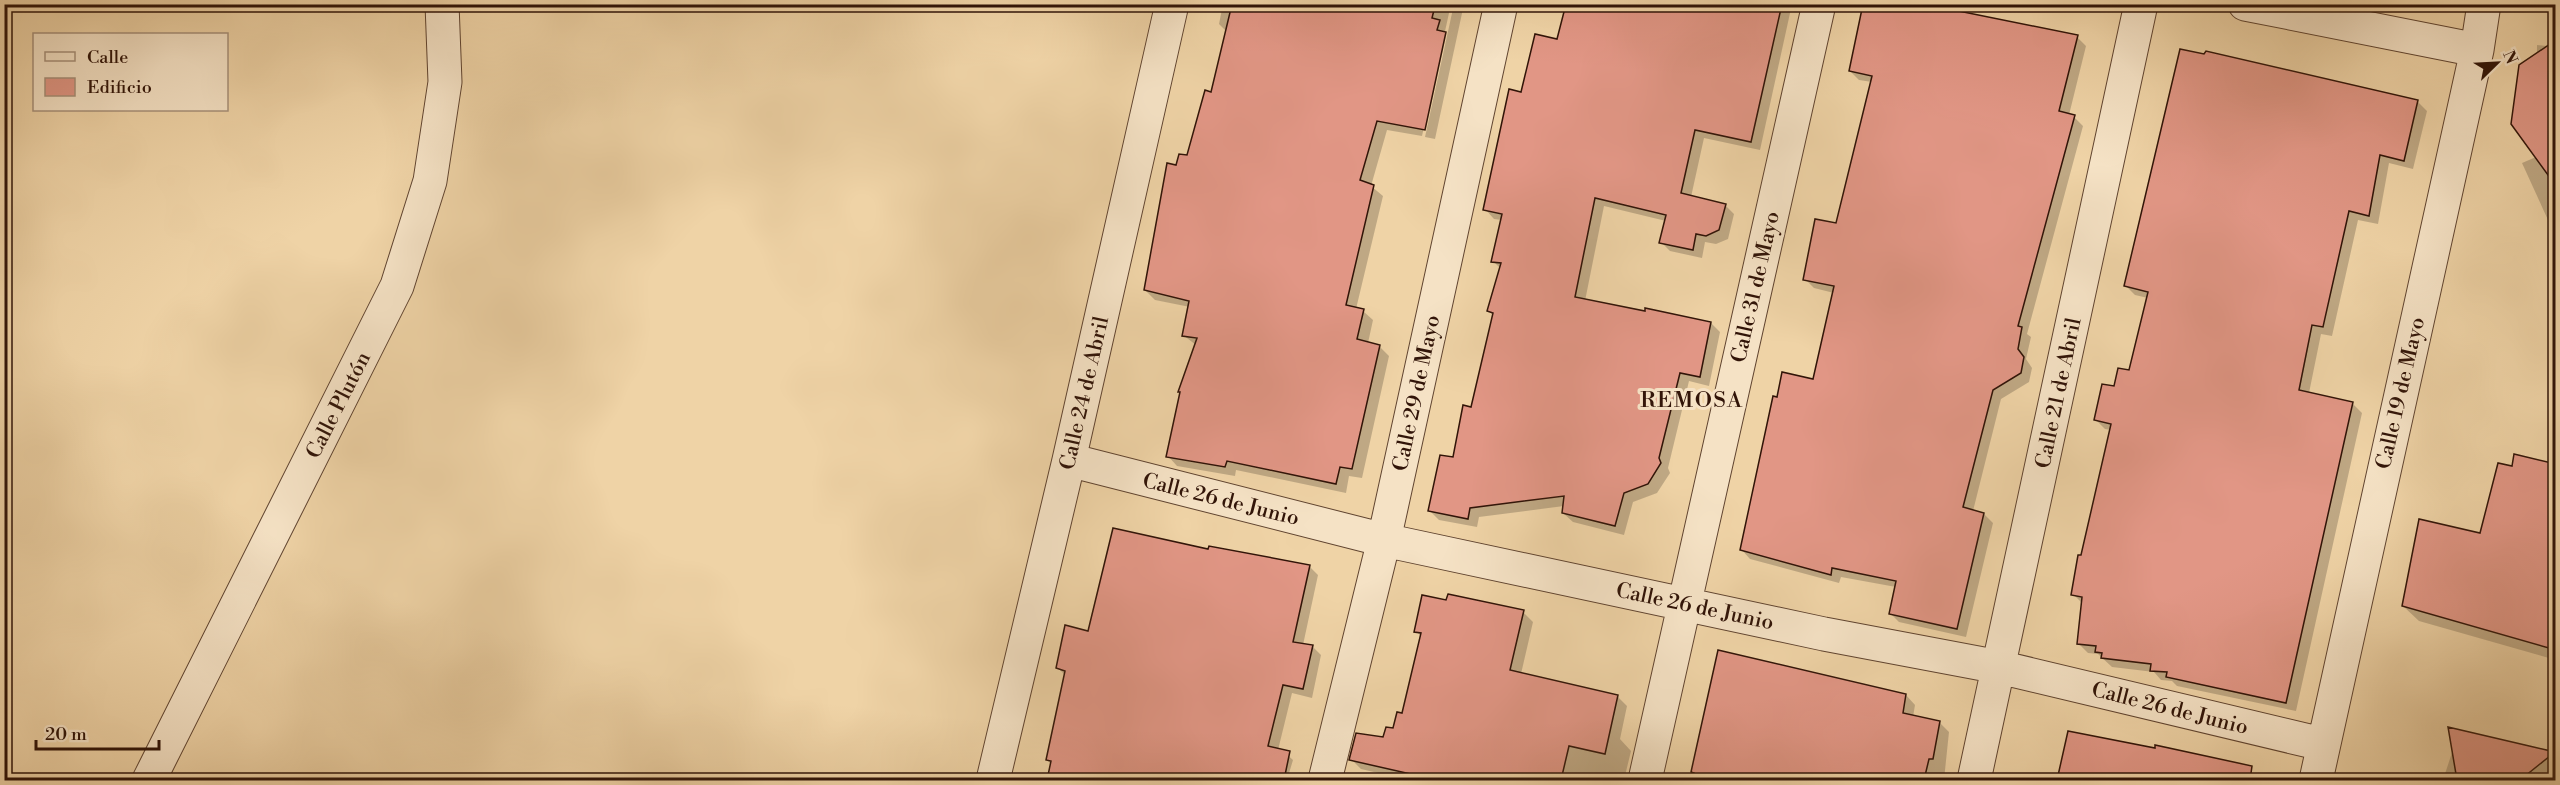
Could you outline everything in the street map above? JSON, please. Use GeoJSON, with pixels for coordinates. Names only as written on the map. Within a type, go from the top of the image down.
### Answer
{"type":"FeatureCollection","features":[{"type":"Feature","properties":{"kind":"street","name":"Calle Plutón"},"geometry":{"type":"LineString","coordinates":[[149,780],[397,286],[430,181],[445,82],[442,4]]}},
{"type":"Feature","properties":{"kind":"street","name":"Calle 24 de Abril"},"geometry":{"type":"LineString","coordinates":[[993,780],[1069,460],[1172,4]]}},
{"type":"Feature","properties":{"kind":"street","name":"Calle 29 de Mayo"},"geometry":{"type":"LineString","coordinates":[[1325,780],[1384,540],[1501,4]]}},
{"type":"Feature","properties":{"kind":"street","name":"Calle 31 de Mayo"},"geometry":{"type":"LineString","coordinates":[[1644,780],[1819,4]]}},
{"type":"Feature","properties":{"kind":"street","name":"Calle 21 de Abril"},"geometry":{"type":"LineString","coordinates":[[1974,780],[2141,4]]}},
{"type":"Feature","properties":{"kind":"street"},"geometry":{"type":"LineString","coordinates":[[2246,4],[2477,50]]}},
{"type":"Feature","properties":{"kind":"street","name":"Calle 19 de Mayo"},"geometry":{"type":"LineString","coordinates":[[2316,780],[2322,744],[2477,50],[2484,4]]}},
{"type":"Feature","properties":{"kind":"street","name":"Calle 26 de Junio"},"geometry":{"type":"LineString","coordinates":[[1069,460],[1384,540],[1824,634],[1999,667],[2322,744]]}},
{"type":"Feature","properties":{"kind":"building"},"geometry":{"type":"Polygon","coordinates":[[[1232,4],[1411,4],[1434,10],[1432,18],[1440,20],[1437,30],[1446,32],[1425,130],[1377,121],[1360,180],[1374,185],[1346,305],[1364,309],[1357,339],[1380,345],[1352,469],[1340,467],[1336,484],[1227,461],[1225,467],[1166,457],[1180,392],[1178,392],[1197,338],[1182,336],[1189,301],[1144,290],[1167,163],[1176,165],[1179,154],[1187,155],[1205,90],[1211,92],[1232,4]]]}},
{"type":"Feature","properties":{"kind":"building"},"geometry":{"type":"Polygon","coordinates":[[[1566,4],[1782,4],[1751,142],[1695,130],[1681,193],[1726,204],[1719,230],[1706,236],[1696,234],[1693,250],[1659,243],[1666,215],[1595,198],[1575,297],[1645,311],[1645,308],[1711,322],[1700,377],[1680,373],[1659,458],[1661,463],[1648,484],[1624,493],[1615,526],[1562,513],[1564,496],[1470,508],[1468,519],[1428,511],[1440,455],[1453,457],[1463,405],[1471,407],[1493,313],[1487,311],[1501,263],[1491,262],[1502,214],[1483,210],[1509,89],[1521,92],[1535,34],[1557,39],[1566,4]]]}},
{"type":"Feature","properties":{"kind":"building"},"geometry":{"type":"Polygon","coordinates":[[[1863,4],[1924,4],[2078,35],[2059,111],[2075,115],[2018,326],[2022,327],[2018,349],[2024,357],[2021,373],[1993,390],[1963,507],[1984,513],[1957,629],[1889,614],[1896,581],[1832,568],[1831,575],[1740,550],[1773,396],[1777,397],[1782,372],[1813,379],[1834,286],[1803,280],[1815,219],[1836,223],[1872,76],[1849,71],[1863,4]]]}},
{"type":"Feature","properties":{"kind":"building"},"geometry":{"type":"Polygon","coordinates":[[[2556,40],[2556,186],[2511,124],[2519,65],[2556,40]]]}},
{"type":"Feature","properties":{"kind":"building"},"geometry":{"type":"Polygon","coordinates":[[[2180,49],[2204,54],[2206,51],[2418,100],[2404,161],[2380,155],[2369,216],[2349,211],[2323,327],[2312,325],[2299,390],[2353,402],[2286,703],[2166,677],[2167,672],[2150,671],[2151,664],[2101,658],[2102,653],[2095,652],[2096,646],[2077,644],[2082,597],[2071,595],[2078,555],[2081,555],[2111,424],[2094,420],[2102,384],[2114,386],[2118,368],[2129,370],[2148,292],[2124,286],[2180,49]]]}},
{"type":"Feature","properties":{"kind":"building"},"geometry":{"type":"Polygon","coordinates":[[[2514,454],[2556,464],[2556,650],[2402,606],[2419,519],[2480,533],[2498,463],[2512,466],[2514,454]]]}},
{"type":"Feature","properties":{"kind":"building"},"geometry":{"type":"Polygon","coordinates":[[[1113,528],[1208,549],[1209,546],[1310,565],[1293,642],[1313,645],[1303,689],[1283,685],[1268,746],[1290,751],[1284,780],[1047,780],[1051,761],[1046,760],[1065,671],[1056,668],[1065,625],[1088,631],[1113,528]]]}},
{"type":"Feature","properties":{"kind":"building"},"geometry":{"type":"Polygon","coordinates":[[[1448,594],[1524,610],[1510,670],[1618,695],[1605,754],[1569,746],[1561,780],[1437,780],[1349,760],[1356,733],[1383,737],[1386,727],[1393,728],[1397,712],[1402,713],[1421,633],[1414,632],[1422,595],[1446,600],[1448,594]]]}},
{"type":"Feature","properties":{"kind":"building"},"geometry":{"type":"Polygon","coordinates":[[[1718,650],[1906,694],[1903,713],[1940,721],[1933,759],[1929,759],[1924,780],[1693,780],[1694,773],[1691,772],[1718,650]]]}},
{"type":"Feature","properties":{"kind":"building"},"geometry":{"type":"Polygon","coordinates":[[[2448,727],[2555,752],[2520,780],[2457,780],[2448,727]]]}},
{"type":"Feature","properties":{"kind":"building"},"geometry":{"type":"Polygon","coordinates":[[[2068,731],[2155,748],[2155,745],[2252,766],[2250,780],[2057,780],[2068,731]]]}},
{"type":"Feature","properties":{"kind":"district","name":"REMOSA"},"geometry":{"type":"Point","coordinates":[1692,399]}}]}
